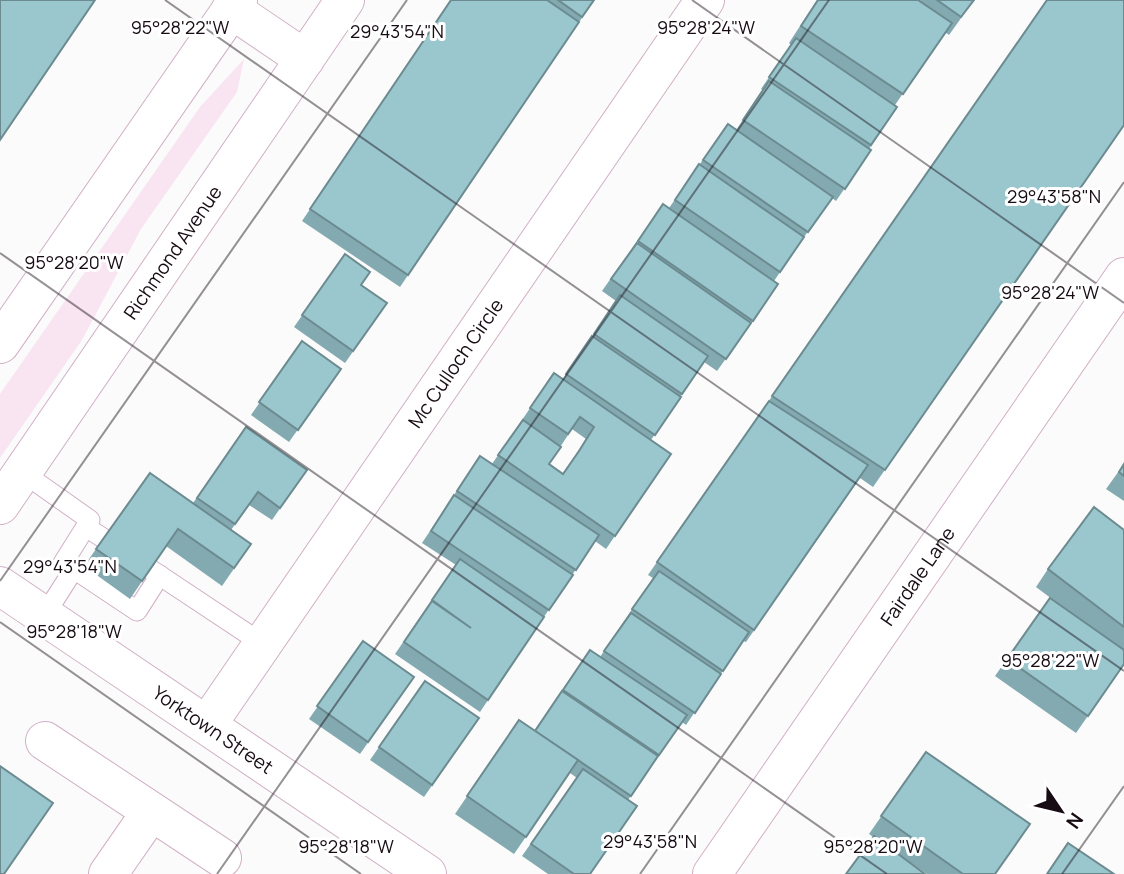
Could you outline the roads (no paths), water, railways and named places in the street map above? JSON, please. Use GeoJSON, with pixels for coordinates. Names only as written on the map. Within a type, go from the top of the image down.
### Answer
{"type":"FeatureCollection","features":[{"type":"Feature","properties":{"kind":"street","name":"Richmond Avenue"},"geometry":{"type":"LineString","coordinates":[[0,505],[345,0]]}},
{"type":"Feature","properties":{"kind":"street","name":"Mc Culloch Circle"},"geometry":{"type":"LineString","coordinates":[[207,725],[705,0]]}},
{"type":"Feature","properties":{"kind":"street"},"geometry":{"type":"LineString","coordinates":[[0,344],[229,3],[305,59]]}},
{"type":"Feature","properties":{"kind":"street","name":"Fairdale Lane"},"geometry":{"type":"LineString","coordinates":[[712,874],[1124,276]]}},
{"type":"Feature","properties":{"kind":"street","name":"Yorktown Street"},"geometry":{"type":"LineString","coordinates":[[0,586],[427,874]]}},
{"type":"Feature","properties":{"kind":"street"},"geometry":{"type":"LineString","coordinates":[[45,741],[222,858]]}},
{"type":"Feature","properties":{"kind":"street"},"geometry":{"type":"LineString","coordinates":[[108,874],[151,812]]}},
{"type":"Feature","properties":{"kind":"lane"},"geometry":{"type":"LineString","coordinates":[[22,472],[90,520],[63,563],[137,611],[155,572],[264,644]]}},
{"type":"Feature","properties":{"kind":"lane"},"geometry":{"type":"LineString","coordinates":[[86,527],[103,538]]}},
{"type":"Feature","properties":{"kind":"lane"},"geometry":{"type":"LineString","coordinates":[[44,615],[74,569]]}}]}
